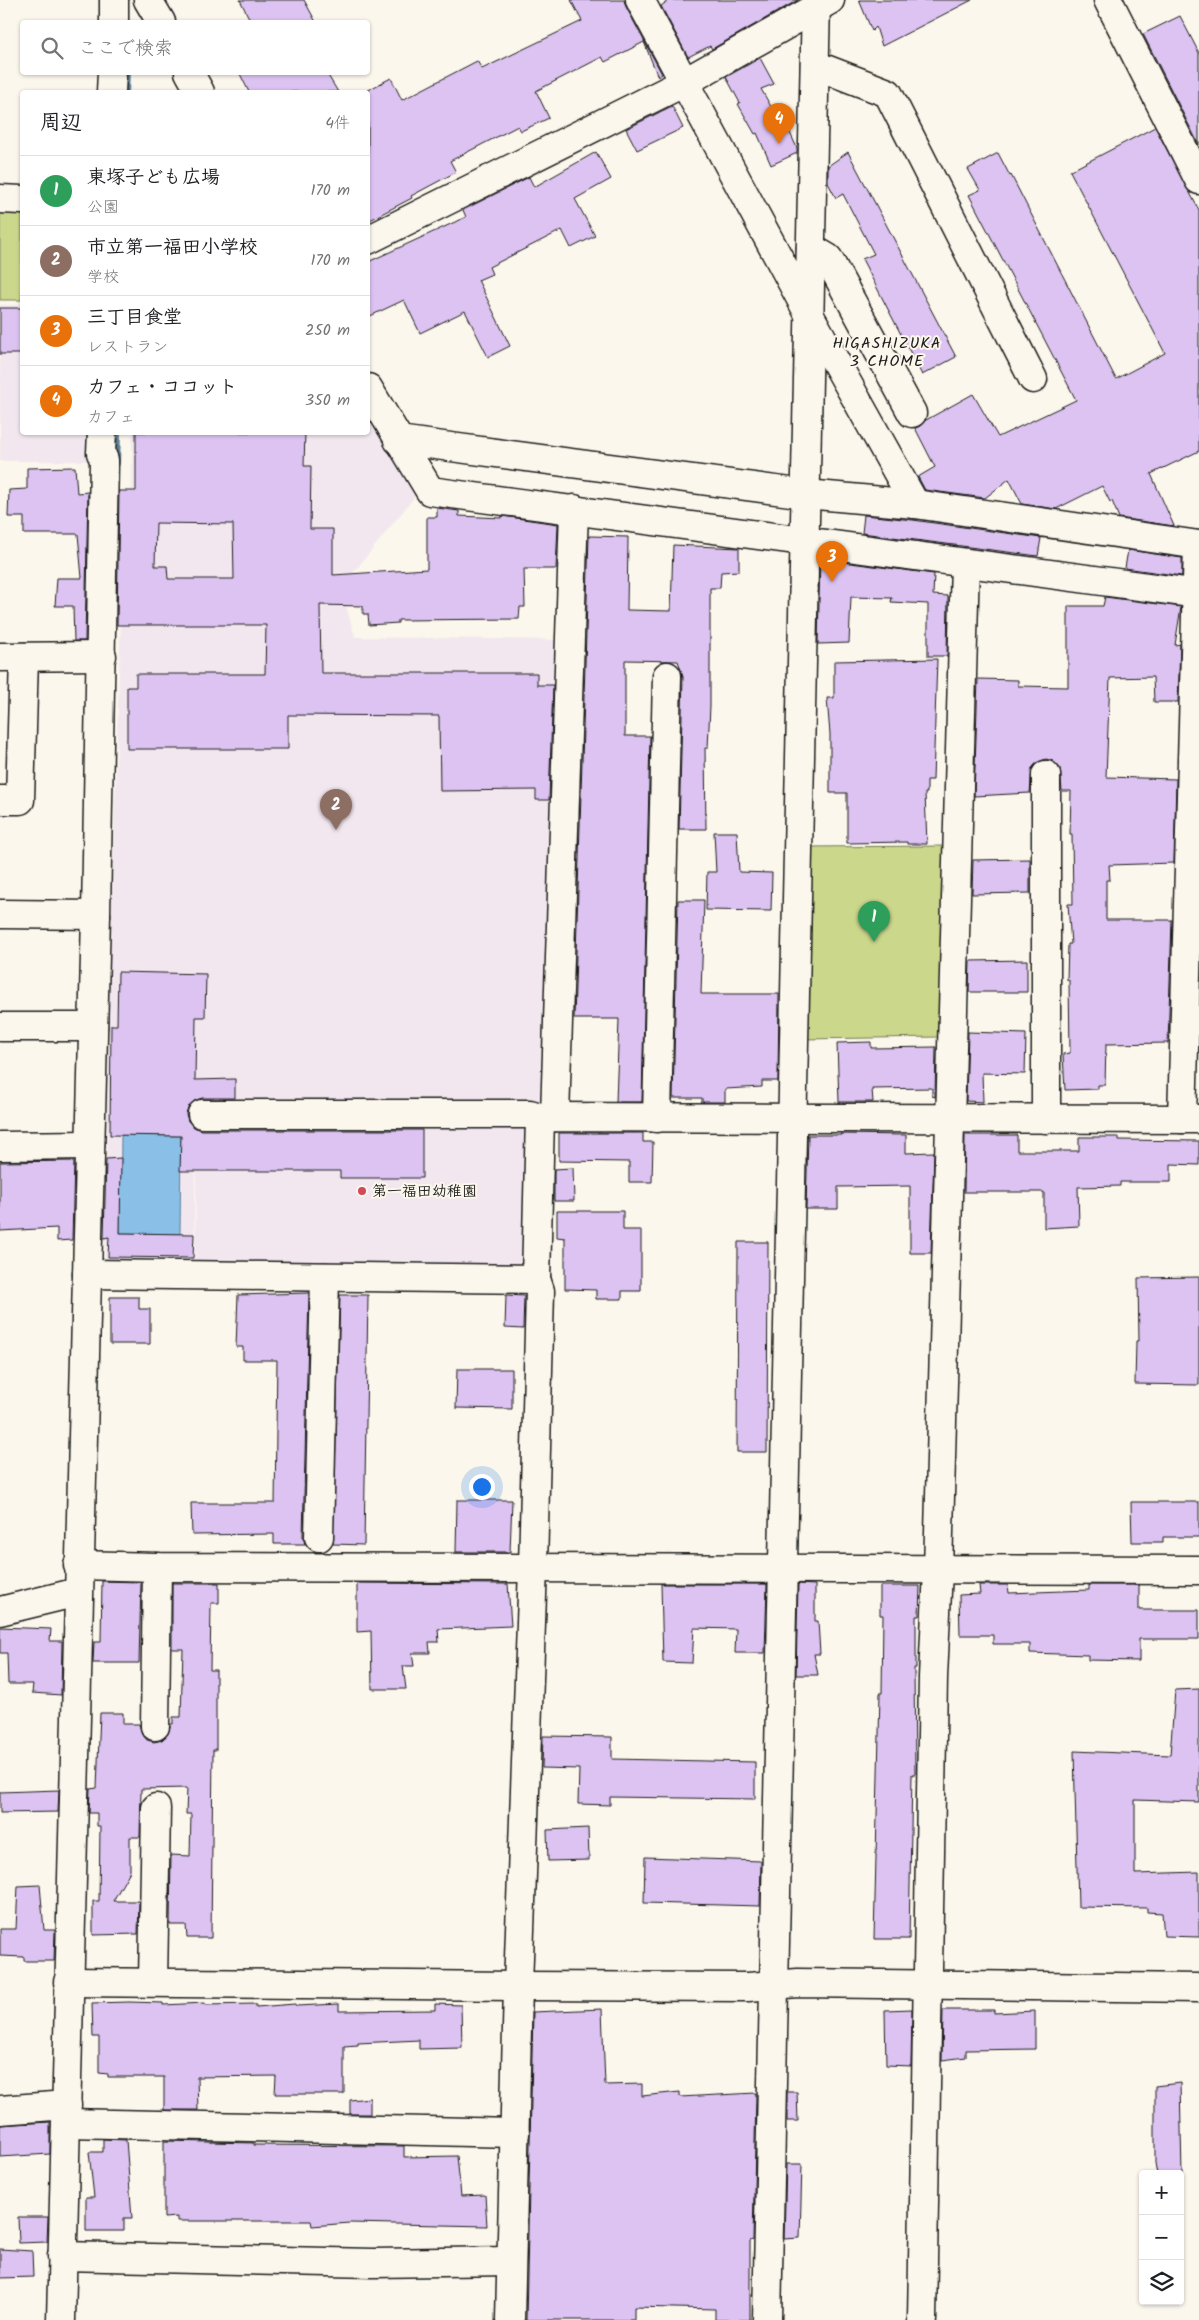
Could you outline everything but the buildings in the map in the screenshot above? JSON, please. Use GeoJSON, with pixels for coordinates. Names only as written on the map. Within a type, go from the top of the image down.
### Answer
{"type":"FeatureCollection","features":[{"type":"Feature","properties":{"kind":"street"},"geometry":{"type":"LineString","coordinates":[[114,0],[114,20]]}},
{"type":"Feature","properties":{"kind":"street"},"geometry":{"type":"LineString","coordinates":[[148,0],[160,20]]}},
{"type":"Feature","properties":{"kind":"street"},"geometry":{"type":"LineString","coordinates":[[640,0],[810,316],[915,504]]}},
{"type":"Feature","properties":{"kind":"street"},"geometry":{"type":"LineString","coordinates":[[1108,0],[1199,180]]}},
{"type":"Feature","properties":{"kind":"street"},"geometry":{"type":"LineString","coordinates":[[370,239],[685,82],[821,3]]}},
{"type":"Feature","properties":{"kind":"street"},"geometry":{"type":"LineString","coordinates":[[768,2320],[814,65],[821,3]]}},
{"type":"Feature","properties":{"kind":"street"},"geometry":{"type":"LineString","coordinates":[[814,65],[888,93],[1033,379]]}},
{"type":"Feature","properties":{"kind":"street"},"geometry":{"type":"LineString","coordinates":[[111,90],[112,75]]}},
{"type":"Feature","properties":{"kind":"street"},"geometry":{"type":"LineString","coordinates":[[191,75],[199,90]]}},
{"type":"Feature","properties":{"kind":"street"},"geometry":{"type":"LineString","coordinates":[[0,199],[20,200]]}},
{"type":"Feature","properties":{"kind":"street"},"geometry":{"type":"LineString","coordinates":[[811,248],[828,258],[912,413]]}},
{"type":"Feature","properties":{"kind":"street"},"geometry":{"type":"LineString","coordinates":[[370,395],[375,413],[398,440],[430,491],[1198,594]]}},
{"type":"Feature","properties":{"kind":"street"},"geometry":{"type":"LineString","coordinates":[[61,2320],[78,1592],[86,1565],[94,1274],[90,1145],[102,656],[104,460],[101,453],[102,435]]}},
{"type":"Feature","properties":{"kind":"street"},"geometry":{"type":"LineString","coordinates":[[202,1114],[530,1114],[547,1117],[792,1119],[1190,1119],[1198,545],[915,504],[806,494],[398,440]]}},
{"type":"Feature","properties":{"kind":"street"},"geometry":{"type":"LineString","coordinates":[[510,2320],[516,2133],[518,1986],[533,1567],[540,1291],[536,1279],[547,1117],[574,510]]}},
{"type":"Feature","properties":{"kind":"street"},"geometry":{"type":"LineString","coordinates":[[922,2320],[933,1677],[938,1570],[965,563]]}},
{"type":"Feature","properties":{"kind":"street"},"geometry":{"type":"LineString","coordinates":[[0,800],[20,800],[12,657],[102,656]]}},
{"type":"Feature","properties":{"kind":"street"},"geometry":{"type":"LineString","coordinates":[[657,1118],[666,676]]}},
{"type":"Feature","properties":{"kind":"street"},"geometry":{"type":"LineString","coordinates":[[1046,775],[1046,1119]]}},
{"type":"Feature","properties":{"kind":"street"},"geometry":{"type":"LineString","coordinates":[[0,914],[96,914]]}},
{"type":"Feature","properties":{"kind":"street"},"geometry":{"type":"LineString","coordinates":[[0,1027],[93,1027]]}},
{"type":"Feature","properties":{"kind":"street"},"geometry":{"type":"LineString","coordinates":[[0,1146],[90,1145]]}},
{"type":"Feature","properties":{"kind":"street"},"geometry":{"type":"LineString","coordinates":[[94,1274],[536,1279]]}},
{"type":"Feature","properties":{"kind":"street"},"geometry":{"type":"LineString","coordinates":[[319,1537],[325,1277]]}},
{"type":"Feature","properties":{"kind":"street"},"geometry":{"type":"LineString","coordinates":[[86,1565],[157,1567],[1199,1570]]}},
{"type":"Feature","properties":{"kind":"street"},"geometry":{"type":"LineString","coordinates":[[155,1726],[157,1567]]}},
{"type":"Feature","properties":{"kind":"street"},"geometry":{"type":"LineString","coordinates":[[0,1611],[78,1592]]}},
{"type":"Feature","properties":{"kind":"street"},"geometry":{"type":"LineString","coordinates":[[153,1982],[156,1808]]}},
{"type":"Feature","properties":{"kind":"street"},"geometry":{"type":"LineString","coordinates":[[68,1982],[518,1986],[774,1985],[798,1983],[1199,1988]]}},
{"type":"Feature","properties":{"kind":"street"},"geometry":{"type":"LineString","coordinates":[[0,2110],[516,2133]]}},
{"type":"Feature","properties":{"kind":"street"},"geometry":{"type":"LineString","coordinates":[[62,2256],[373,2263],[511,2261]]}},
{"type":"Feature","properties":{"kind":"shaded area"},"geometry":{"type":"Polygon","coordinates":[[[0,305],[20,305],[20,435],[93,435],[93,461],[0,461],[0,305]]]}},
{"type":"Feature","properties":{"kind":"shaded area"},"geometry":{"type":"Polygon","coordinates":[[[370,424],[379,424],[420,490],[341,588],[355,637],[564,640],[548,1105],[196,1103],[194,1263],[105,1261],[108,1021],[121,612],[131,612],[132,435],[370,435],[370,424]]]}},
{"type":"Feature","properties":{"kind":"shaded area","name":"第一福田幼稚園"},"geometry":{"type":"Polygon","coordinates":[[[530,1122],[526,1257],[515,1267],[195,1263],[197,1125],[530,1122]]]}},
{"type":"Feature","properties":{"kind":"green space"},"geometry":{"type":"Polygon","coordinates":[[[0,206],[20,206],[20,300],[0,300],[0,206]]]}},
{"type":"Feature","properties":{"kind":"green space"},"geometry":{"type":"Polygon","coordinates":[[[945,846],[940,1037],[803,1039],[807,847],[945,846]]]}},
{"type":"Feature","properties":{"kind":"water"},"geometry":{"type":"Polygon","coordinates":[[[121,1135],[181,1136],[180,1234],[120,1233],[121,1135]]]}},
{"type":"Feature","properties":{"kind":"waterway"},"geometry":{"type":"LineString","coordinates":[[125,90],[126,75]]}},
{"type":"Feature","properties":{"kind":"waterway"},"geometry":{"type":"LineString","coordinates":[[116,463],[117,435]]}},
{"type":"Feature","properties":{"kind":"place","name":"カフェ・ココット"},"geometry":{"type":"Point","coordinates":[779,144]}},
{"type":"Feature","properties":{"kind":"place","name":"三丁目食堂"},"geometry":{"type":"Point","coordinates":[832,582]}},
{"type":"Feature","properties":{"kind":"place","name":"市立第一福田小学校"},"geometry":{"type":"Point","coordinates":[336,830]}},
{"type":"Feature","properties":{"kind":"place","name":"東塚子ども広場"},"geometry":{"type":"Point","coordinates":[874,942]}},
{"type":"Feature","properties":{"kind":"place","name":"第一福田幼稚園"},"geometry":{"type":"Point","coordinates":[362,1191]}},
{"type":"Feature","properties":{"kind":"district","name":"HIGASHIZUKA 3 CHOME"},"geometry":{"type":"Point","coordinates":[887,351]}}]}
